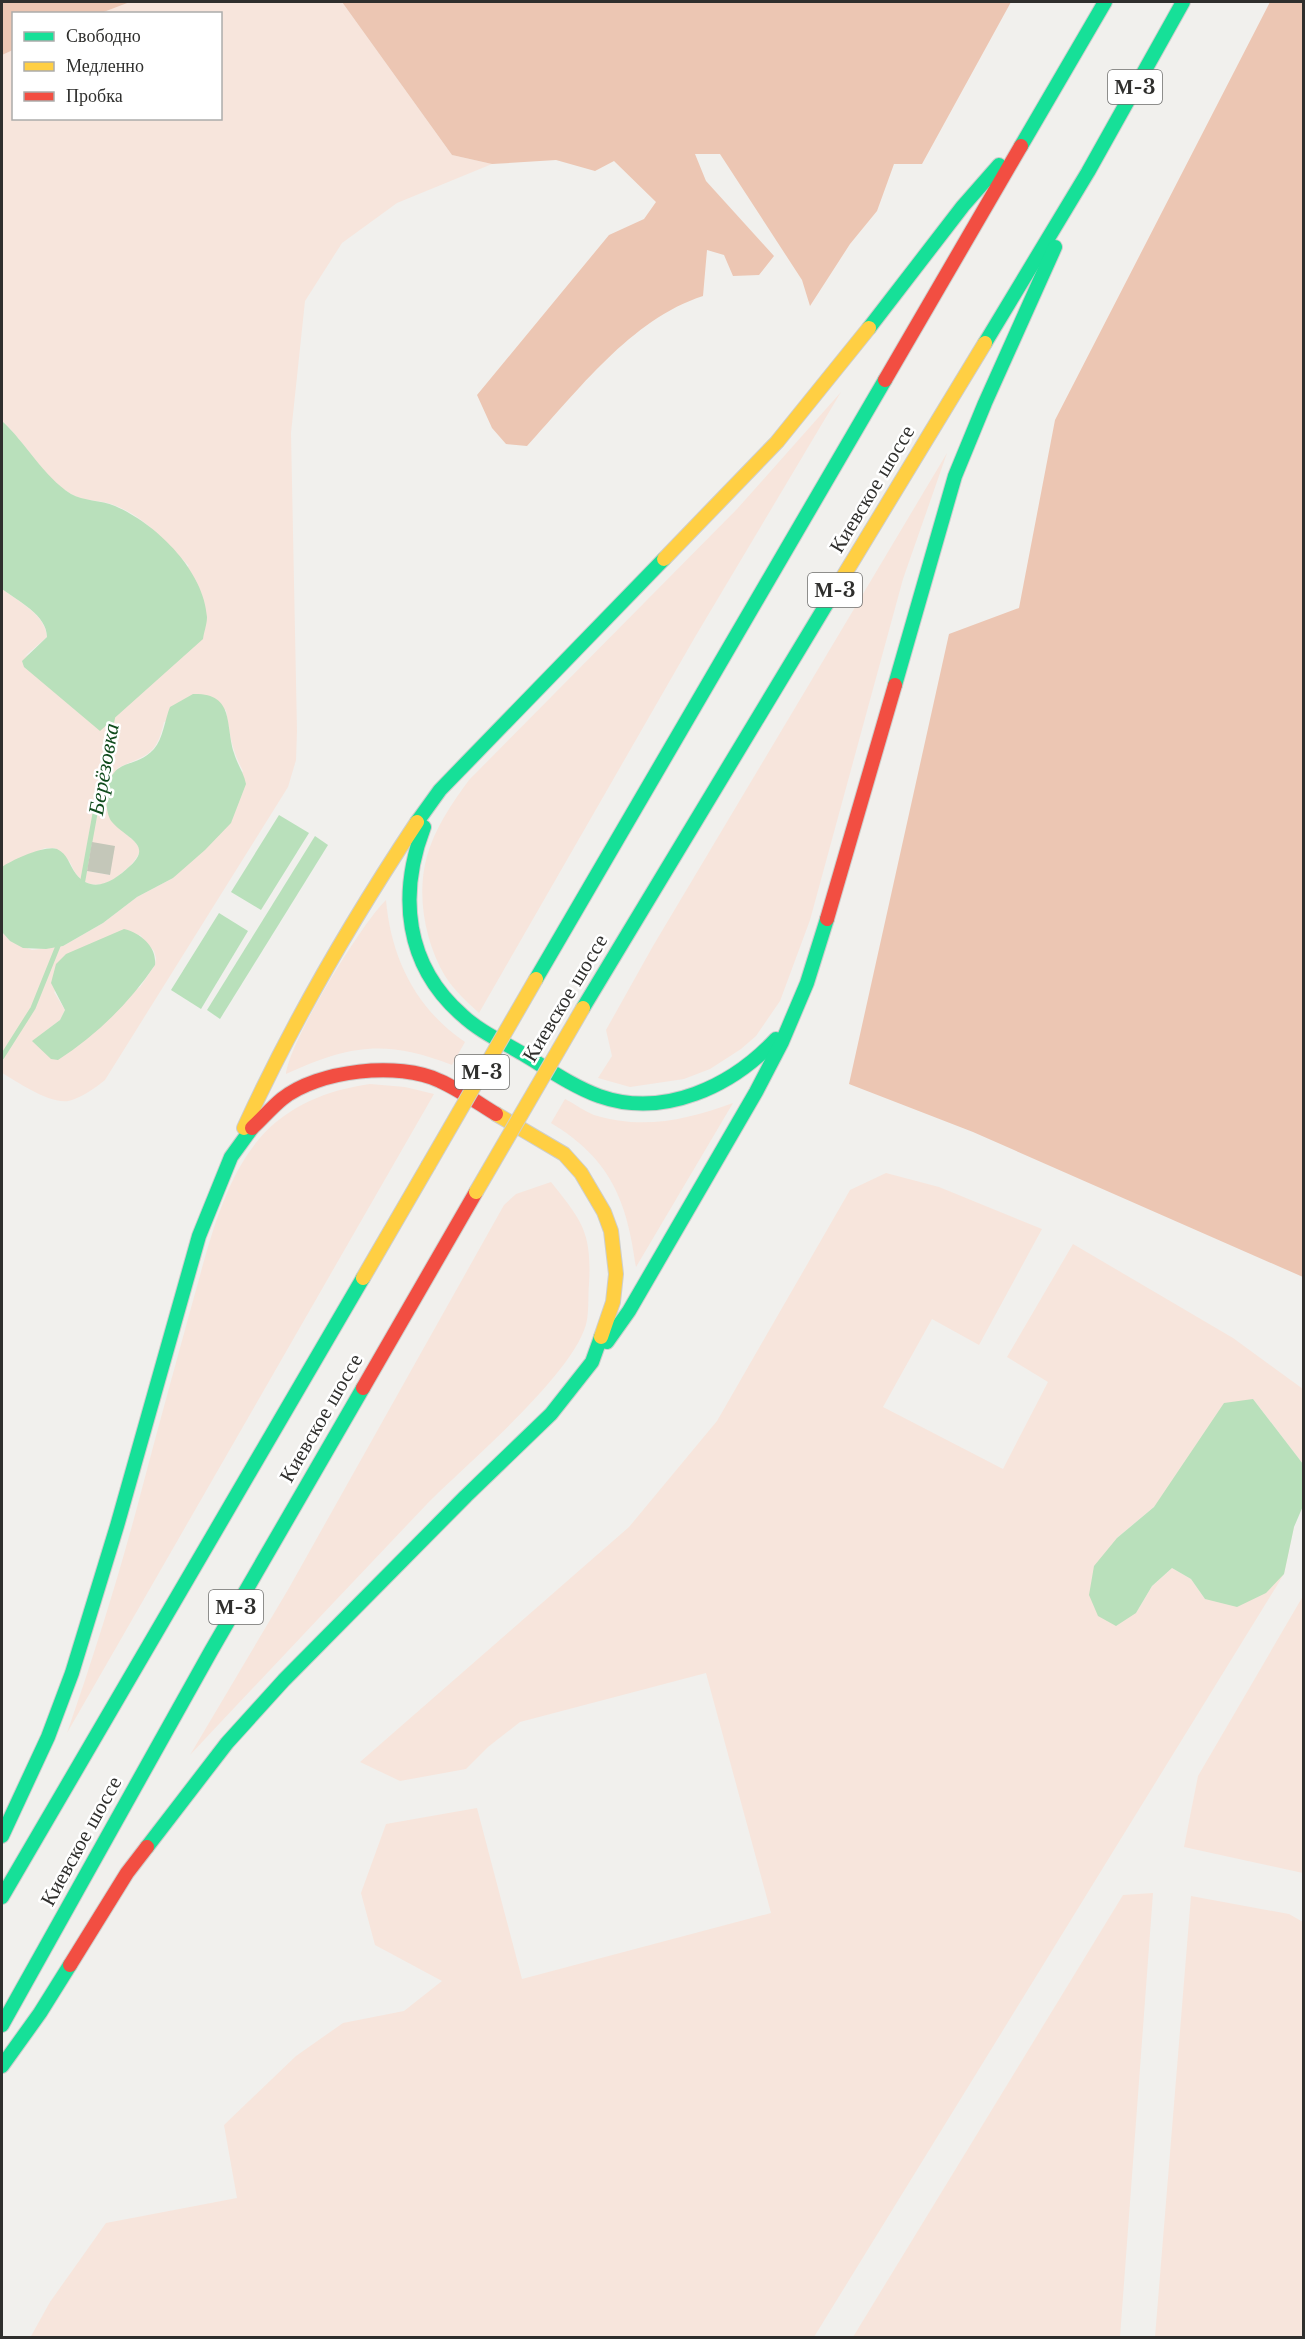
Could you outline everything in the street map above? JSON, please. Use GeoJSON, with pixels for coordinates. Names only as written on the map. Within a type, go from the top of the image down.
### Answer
{"type":"FeatureCollection","features":[{"type":"Feature","properties":{"kind":"main road","name":"Киевское шоссе"},"geometry":{"type":"LineString","coordinates":[[2,1897],[1105,2]]}},
{"type":"Feature","properties":{"kind":"main road","name":"Киевское шоссе"},"geometry":{"type":"LineString","coordinates":[[2,2025],[211,1651],[583,1008],[1088,172],[1183,2]]}},
{"type":"Feature","properties":{"kind":"main road"},"geometry":{"type":"LineString","coordinates":[[2,1836],[48,1737],[72,1673],[117,1526],[199,1236],[231,1157],[275,1061],[335,949],[419,817],[440,790],[777,442],[829,380],[963,206],[1024,138]]}},
{"type":"Feature","properties":{"kind":"main road"},"geometry":{"type":"LineString","coordinates":[[2,2066],[40,2013],[127,1872],[227,1743],[284,1680],[550,1414],[592,1362],[629,1311],[756,1092],[782,1042],[814,964],[955,476],[1088,172]]}},
{"type":"Feature","properties":{"kind":"main road"},"geometry":{"type":"LineString","coordinates":[[469,759],[430,815],[420,836],[410,869],[407,904],[416,945],[434,981],[454,1008],[477,1027],[585,1090],[614,1101],[637,1103],[664,1102],[700,1093],[716,1086],[760,1057],[793,1016]]}},
{"type":"Feature","properties":{"kind":"main road"},"geometry":{"type":"LineString","coordinates":[[231,1157],[252,1128],[274,1106],[319,1080],[347,1072],[381,1070],[412,1072],[439,1080],[564,1154],[581,1173],[599,1202],[611,1231],[616,1274],[613,1302],[592,1362]]}},
{"type":"Feature","properties":{"kind":"shaded area"},"geometry":{"type":"Polygon","coordinates":[[[2,2],[130,2],[104,12],[12,12],[12,50],[2,55],[2,2]]]}},
{"type":"Feature","properties":{"kind":"shaded area"},"geometry":{"type":"Polygon","coordinates":[[[130,2],[342,2],[452,155],[492,164],[397,203],[342,243],[305,301],[291,433],[297,731],[296,760],[288,787],[105,1080],[81,1096],[64,1101],[46,1097],[2,1073],[2,932],[10,941],[32,950],[63,946],[103,923],[137,897],[173,878],[243,771],[234,749],[226,710],[164,722],[158,742],[149,753],[118,768],[111,796],[112,819],[136,843],[140,851],[128,868],[107,882],[91,884],[81,879],[69,861],[55,848],[45,848],[2,867],[2,589],[37,615],[45,629],[47,637],[24,657],[189,566],[154,530],[134,515],[111,504],[75,496],[61,487],[2,421],[2,55],[12,50],[12,120],[222,120],[222,12],[104,12],[130,2]],[[92,842],[87,871],[110,875],[92,842]],[[140,935],[54,992],[65,1010],[60,1020],[33,1041],[140,987],[155,965],[154,951],[140,935]]]}},
{"type":"Feature","properties":{"kind":"shaded area"},"geometry":{"type":"Polygon","coordinates":[[[342,2],[1011,2],[922,164],[894,164],[877,211],[850,244],[810,306],[802,280],[720,154],[695,154],[706,181],[774,256],[759,275],[733,276],[724,255],[707,250],[703,296],[677,307],[629,339],[586,381],[527,446],[506,444],[492,428],[477,395],[609,235],[644,219],[656,202],[614,161],[595,171],[556,160],[492,164],[452,155],[342,2]]]}},
{"type":"Feature","properties":{"kind":"shaded area"},"geometry":{"type":"Polygon","coordinates":[[[1270,2],[1304,2],[1303,1277],[973,1132],[849,1084],[949,634],[1019,608],[1055,420],[1270,2]]]}},
{"type":"Feature","properties":{"kind":"shaded area"},"geometry":{"type":"Polygon","coordinates":[[[841,392],[695,637],[479,1013],[445,976],[432,948],[424,918],[422,886],[427,856],[445,816],[469,780],[737,509],[841,392]]]}},
{"type":"Feature","properties":{"kind":"shaded area"},"geometry":{"type":"Polygon","coordinates":[[[2,421],[61,487],[81,498],[115,506],[146,524],[161,536],[187,566],[204,599],[207,622],[203,639],[100,731],[24,667],[22,661],[47,637],[46,629],[37,615],[2,589],[2,421]]]}},
{"type":"Feature","properties":{"kind":"shaded area"},"geometry":{"type":"Polygon","coordinates":[[[947,453],[903,579],[810,920],[780,1001],[756,1036],[741,1049],[710,1069],[684,1079],[630,1087],[598,1078],[612,1056],[606,1030],[653,946],[947,453]]]}},
{"type":"Feature","properties":{"kind":"shaded area"},"geometry":{"type":"Polygon","coordinates":[[[193,694],[216,699],[226,712],[234,753],[246,784],[231,823],[173,878],[137,897],[103,923],[63,946],[46,949],[23,948],[10,941],[2,932],[2,867],[21,857],[52,848],[64,854],[76,874],[83,880],[96,885],[117,877],[137,858],[139,852],[135,842],[117,828],[109,817],[107,796],[109,783],[118,769],[139,760],[154,749],[162,734],[170,707],[193,694]]]}},
{"type":"Feature","properties":{"kind":"shaded area"},"geometry":{"type":"Polygon","coordinates":[[[279,815],[309,833],[261,910],[231,892],[279,815]]]}},
{"type":"Feature","properties":{"kind":"shaded area"},"geometry":{"type":"Polygon","coordinates":[[[315,836],[328,845],[220,1019],[207,1010],[315,836]]]}},
{"type":"Feature","properties":{"kind":"shaded area"},"geometry":{"type":"Polygon","coordinates":[[[386,900],[394,942],[409,980],[433,1014],[465,1042],[452,1065],[407,1051],[368,1049],[330,1057],[286,1074],[290,1058],[312,1011],[360,933],[386,900]]]}},
{"type":"Feature","properties":{"kind":"shaded area"},"geometry":{"type":"Polygon","coordinates":[[[219,913],[248,931],[201,1009],[171,990],[219,913]]]}},
{"type":"Feature","properties":{"kind":"shaded area"},"geometry":{"type":"Polygon","coordinates":[[[124,929],[142,937],[147,942],[153,952],[155,965],[123,1005],[99,1029],[58,1060],[51,1059],[32,1041],[60,1020],[65,1010],[51,983],[56,964],[66,954],[124,929]]]}},
{"type":"Feature","properties":{"kind":"shaded area"},"geometry":{"type":"Polygon","coordinates":[[[370,1084],[405,1087],[434,1094],[67,1733],[118,1576],[205,1256],[236,1174],[259,1139],[270,1127],[296,1108],[339,1090],[370,1084]]]}},
{"type":"Feature","properties":{"kind":"shaded area"},"geometry":{"type":"Polygon","coordinates":[[[565,1099],[594,1115],[630,1122],[681,1118],[733,1103],[636,1267],[627,1222],[613,1184],[588,1151],[551,1123],[565,1099]]]}},
{"type":"Feature","properties":{"kind":"shaded area"},"geometry":{"type":"Polygon","coordinates":[[[886,1173],[939,1187],[1042,1229],[979,1345],[932,1319],[883,1407],[1003,1469],[1048,1382],[1007,1357],[1073,1244],[1233,1338],[1303,1389],[1303,1464],[1253,1399],[1154,1507],[1117,1538],[1136,1613],[1152,1586],[1172,1568],[1191,1579],[1205,1599],[1294,1527],[1284,1574],[814,2337],[30,2338],[50,2302],[106,2223],[237,2198],[224,2125],[296,2056],[343,2023],[404,2011],[442,1981],[375,1945],[361,1893],[386,1824],[477,1808],[522,1979],[771,1913],[706,1673],[520,1722],[488,1747],[466,1769],[400,1781],[360,1762],[629,1527],[717,1421],[850,1190],[886,1173]]]}},
{"type":"Feature","properties":{"kind":"shaded area"},"geometry":{"type":"Polygon","coordinates":[[[551,1182],[583,1228],[590,1266],[587,1320],[579,1341],[564,1365],[518,1416],[427,1504],[190,1755],[289,1588],[504,1205],[516,1194],[551,1182]]]}},
{"type":"Feature","properties":{"kind":"shaded area"},"geometry":{"type":"Polygon","coordinates":[[[1253,1399],[1303,1464],[1303,1506],[1294,1527],[1284,1574],[1266,1593],[1237,1607],[1205,1599],[1191,1579],[1172,1568],[1152,1586],[1136,1613],[1116,1626],[1098,1616],[1089,1595],[1094,1566],[1117,1538],[1154,1507],[1224,1403],[1253,1399]]]}},
{"type":"Feature","properties":{"kind":"shaded area"},"geometry":{"type":"Polygon","coordinates":[[[1303,1596],[1303,1873],[1184,1847],[1198,1776],[1303,1596]]]}},
{"type":"Feature","properties":{"kind":"shaded area"},"geometry":{"type":"Polygon","coordinates":[[[1153,1893],[1120,2337],[853,2337],[1123,1895],[1153,1893]]]}},
{"type":"Feature","properties":{"kind":"shaded area"},"geometry":{"type":"Polygon","coordinates":[[[1191,1896],[1289,1914],[1303,1922],[1303,2337],[1155,2337],[1191,1896]]]}},
{"type":"Feature","properties":{"kind":"building"},"geometry":{"type":"Polygon","coordinates":[[[92,842],[115,846],[110,875],[87,871],[92,842]]]}},
{"type":"Feature","properties":{"kind":"waterway","name":"Берёзовка"},"geometry":{"type":"LineString","coordinates":[[82,885],[113,715]]}},
{"type":"Feature","properties":{"kind":"waterway","name":"Берёзовка"},"geometry":{"type":"LineString","coordinates":[[2,1057],[33,1008],[60,941]]}},
{"type":"Feature","properties":{"kind":"traffic: fast"},"geometry":{"type":"LineString","coordinates":[[1021,146],[1105,2]]}},
{"type":"Feature","properties":{"kind":"traffic: fast"},"geometry":{"type":"LineString","coordinates":[[985,343],[1088,172],[1183,2]]}},
{"type":"Feature","properties":{"kind":"traffic: fast"},"geometry":{"type":"LineString","coordinates":[[869,328],[963,206],[999,165]]}},
{"type":"Feature","properties":{"kind":"traffic: fast"},"geometry":{"type":"LineString","coordinates":[[895,685],[955,476],[1055,247]]}},
{"type":"Feature","properties":{"kind":"traffic: fast"},"geometry":{"type":"LineString","coordinates":[[536,979],[885,380]]}},
{"type":"Feature","properties":{"kind":"traffic: fast"},"geometry":{"type":"LineString","coordinates":[[417,822],[440,790],[664,559]]}},
{"type":"Feature","properties":{"kind":"traffic: fast"},"geometry":{"type":"LineString","coordinates":[[583,1008],[835,590]]}},
{"type":"Feature","properties":{"kind":"traffic: fast"},"geometry":{"type":"LineString","coordinates":[[424,827],[411,878],[412,928],[418,951],[428,974],[443,995],[476,1027],[589,1092],[623,1102],[648,1103],[695,1094],[739,1071],[776,1039]]}},
{"type":"Feature","properties":{"kind":"traffic: fast"},"geometry":{"type":"LineString","coordinates":[[607,1342],[629,1311],[756,1092],[782,1042],[807,983],[827,919]]}},
{"type":"Feature","properties":{"kind":"traffic: fast"},"geometry":{"type":"LineString","coordinates":[[2,1836],[48,1737],[72,1673],[117,1526],[199,1236],[231,1157],[252,1128]]}},
{"type":"Feature","properties":{"kind":"traffic: fast"},"geometry":{"type":"LineString","coordinates":[[2,1897],[363,1278]]}},
{"type":"Feature","properties":{"kind":"traffic: fast"},"geometry":{"type":"LineString","coordinates":[[147,1847],[227,1743],[284,1680],[466,1496],[551,1414],[592,1362],[601,1337]]}},
{"type":"Feature","properties":{"kind":"traffic: fast"},"geometry":{"type":"LineString","coordinates":[[2,2025],[211,1651],[363,1388]]}},
{"type":"Feature","properties":{"kind":"traffic: fast"},"geometry":{"type":"LineString","coordinates":[[2,2066],[40,2013],[70,1965]]}},
{"type":"Feature","properties":{"kind":"traffic: slow"},"geometry":{"type":"LineString","coordinates":[[664,559],[777,442],[869,328]]}},
{"type":"Feature","properties":{"kind":"traffic: slow"},"geometry":{"type":"LineString","coordinates":[[835,590],[985,343]]}},
{"type":"Feature","properties":{"kind":"traffic: slow"},"geometry":{"type":"LineString","coordinates":[[244,1128],[324,972],[369,896],[417,822]]}},
{"type":"Feature","properties":{"kind":"traffic: slow"},"geometry":{"type":"LineString","coordinates":[[428,1166],[536,979]]}},
{"type":"Feature","properties":{"kind":"traffic: slow"},"geometry":{"type":"LineString","coordinates":[[476,1192],[583,1008]]}},
{"type":"Feature","properties":{"kind":"traffic: slow"},"geometry":{"type":"LineString","coordinates":[[496,1114],[564,1154],[581,1173],[604,1212],[611,1231],[616,1274],[613,1302],[601,1337]]}},
{"type":"Feature","properties":{"kind":"traffic: slow"},"geometry":{"type":"LineString","coordinates":[[363,1278],[428,1166]]}},
{"type":"Feature","properties":{"kind":"traffic: jam"},"geometry":{"type":"LineString","coordinates":[[885,380],[1021,146]]}},
{"type":"Feature","properties":{"kind":"traffic: jam"},"geometry":{"type":"LineString","coordinates":[[827,919],[895,685]]}},
{"type":"Feature","properties":{"kind":"traffic: jam"},"geometry":{"type":"LineString","coordinates":[[252,1128],[282,1099],[297,1089],[337,1075],[381,1070],[403,1071],[440,1081],[496,1114]]}},
{"type":"Feature","properties":{"kind":"traffic: jam"},"geometry":{"type":"LineString","coordinates":[[363,1388],[476,1192]]}},
{"type":"Feature","properties":{"kind":"traffic: jam"},"geometry":{"type":"LineString","coordinates":[[70,1965],[127,1873],[147,1847]]}}]}
